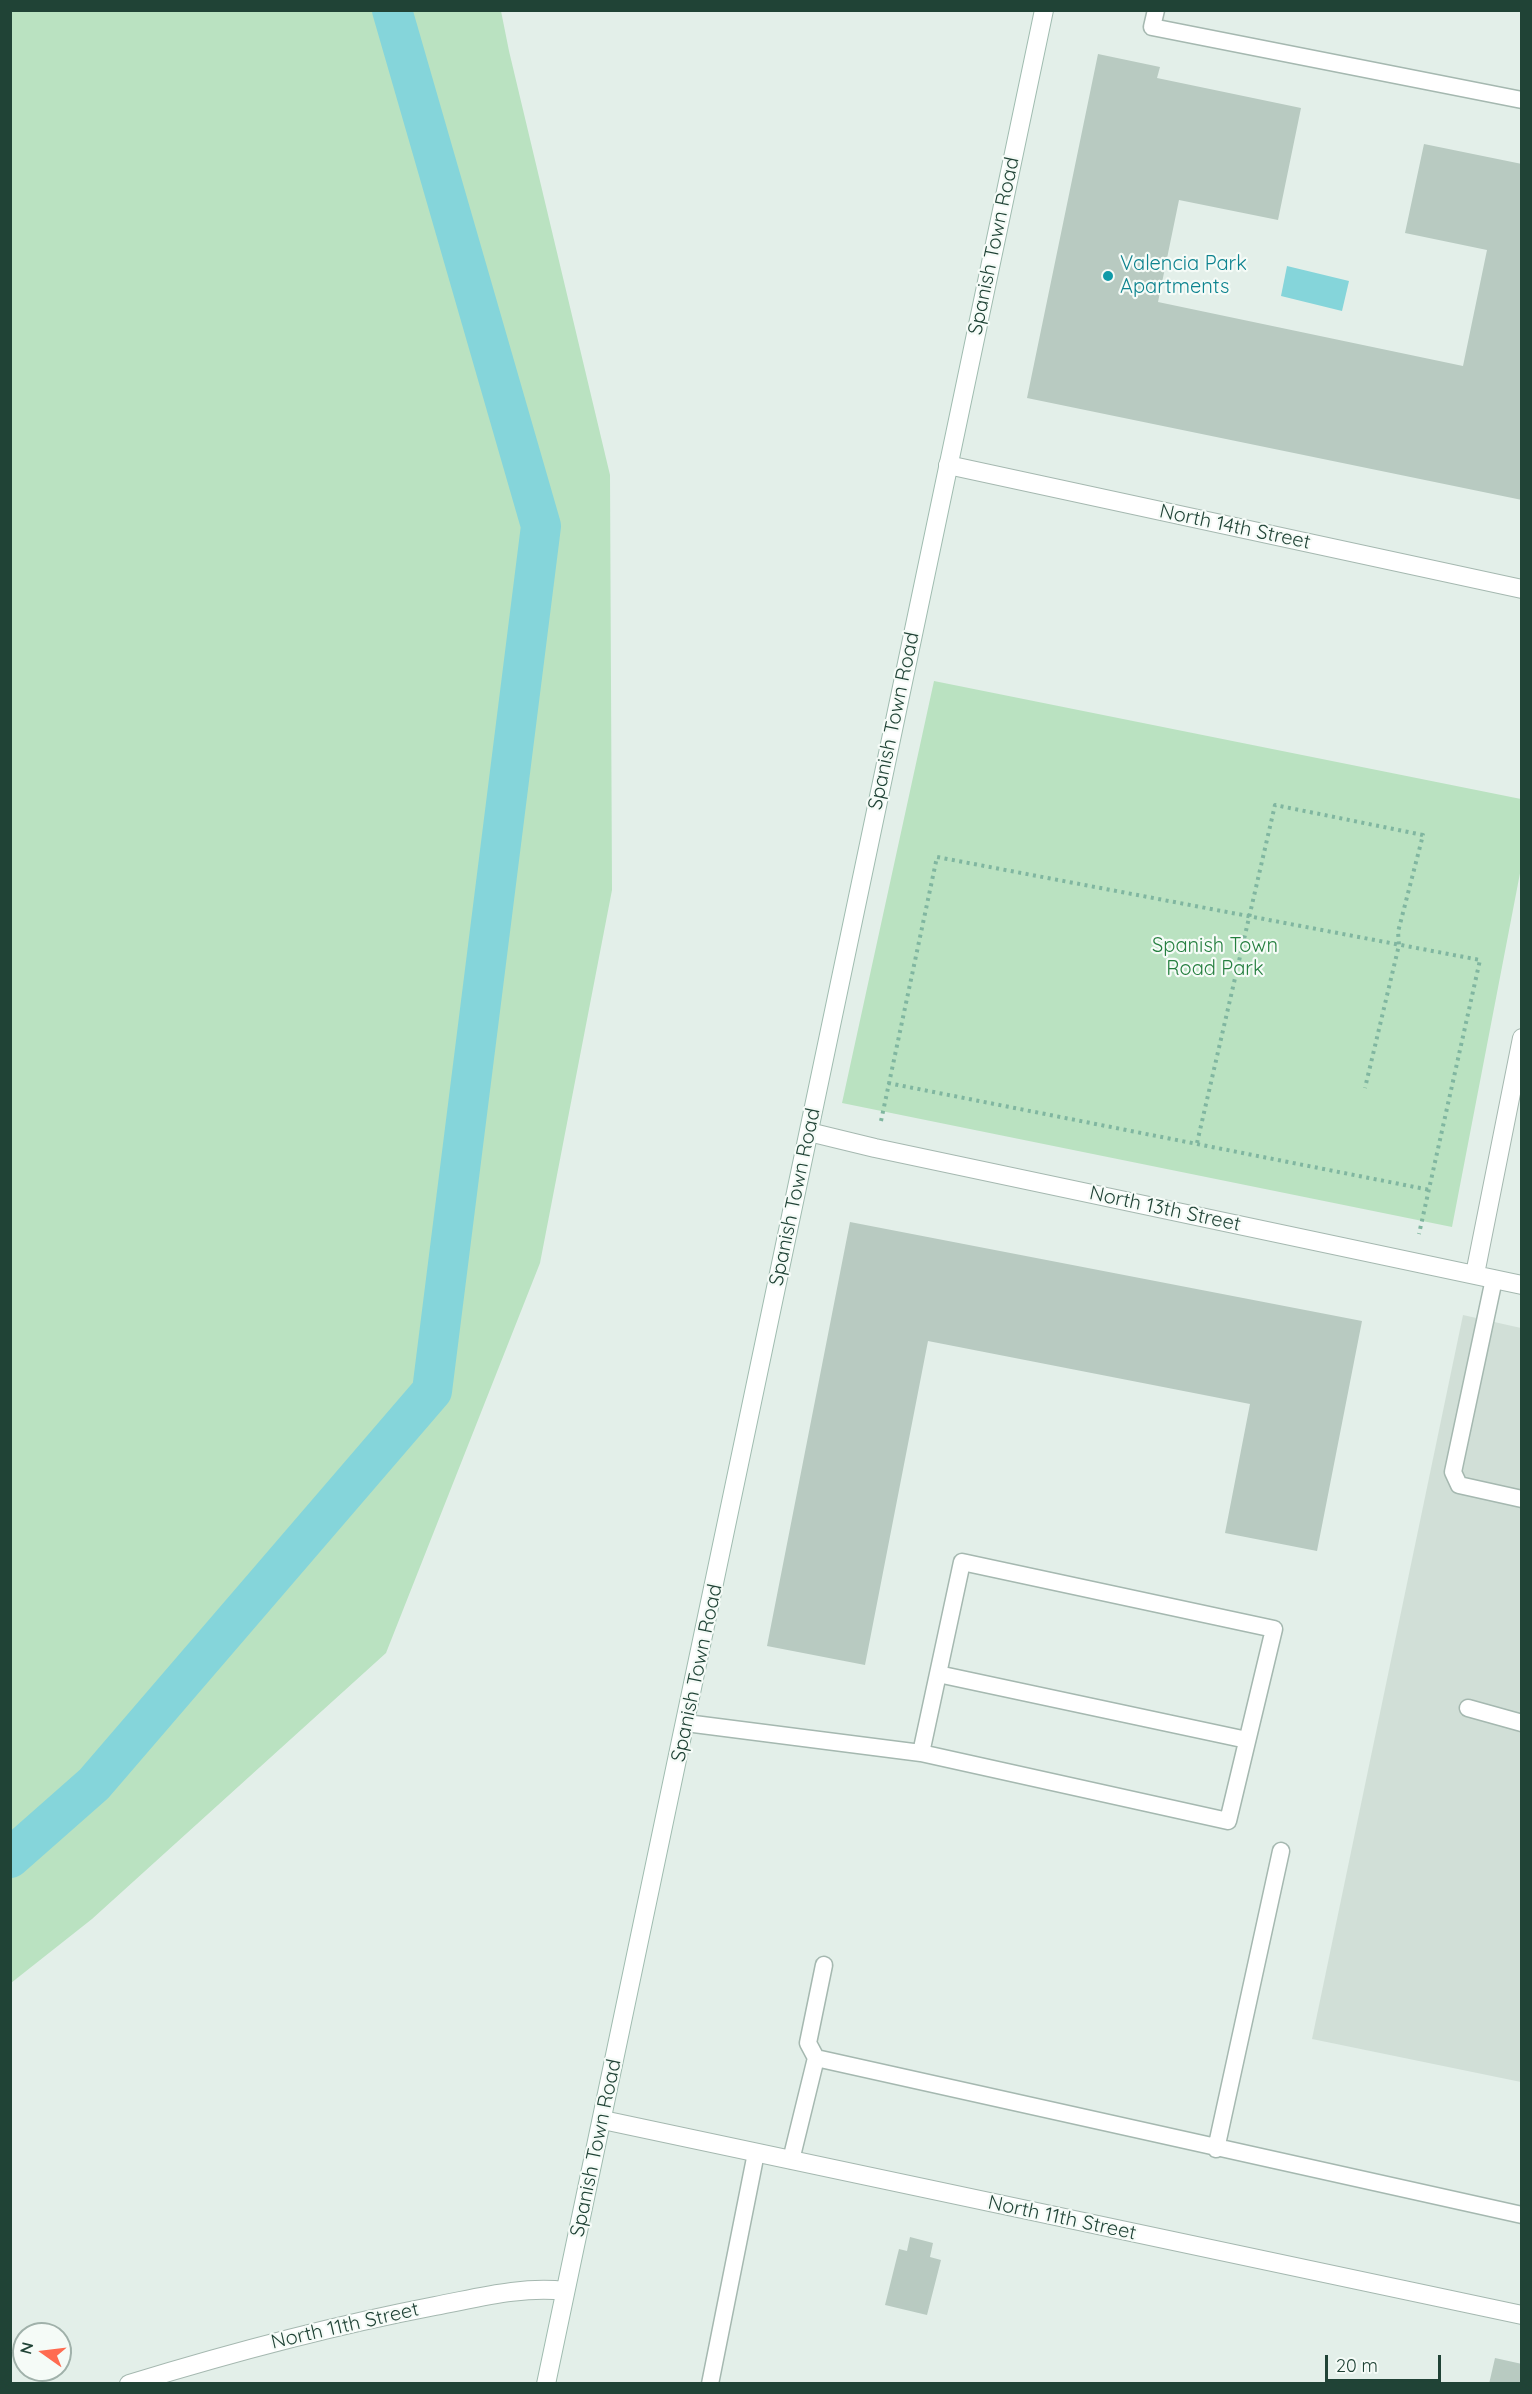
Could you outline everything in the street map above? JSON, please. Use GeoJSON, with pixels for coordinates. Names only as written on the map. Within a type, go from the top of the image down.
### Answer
{"type":"FeatureCollection","features":[{"type":"Feature","properties":{"kind":"street","name":"Spanish Town Road"},"geometry":{"type":"LineString","coordinates":[[546,2384],[1044,10]]}},
{"type":"Feature","properties":{"kind":"street","name":"North 14th Street"},"geometry":{"type":"LineString","coordinates":[[948,465],[1521,589]]}},
{"type":"Feature","properties":{"kind":"street"},"geometry":{"type":"LineString","coordinates":[[1475,1274],[1521,1038]]}},
{"type":"Feature","properties":{"kind":"street","name":"North 13th Street"},"geometry":{"type":"LineString","coordinates":[[808,1132],[1521,1285]]}},
{"type":"Feature","properties":{"kind":"street","name":"North 11th Street"},"geometry":{"type":"LineString","coordinates":[[603,2120],[1521,2315]]}},
{"type":"Feature","properties":{"kind":"street","name":"North 11th Street"},"geometry":{"type":"LineString","coordinates":[[129,2384],[240,2350],[388,2315],[521,2289],[565,2291]]}},
{"type":"Feature","properties":{"kind":"lane"},"geometry":{"type":"LineString","coordinates":[[1156,10],[1152,27],[1521,100]]}},
{"type":"Feature","properties":{"kind":"lane"},"geometry":{"type":"LineString","coordinates":[[1494,1279],[1454,1472],[1459,1485],[1521,1499]]}},
{"type":"Feature","properties":{"kind":"lane"},"geometry":{"type":"LineString","coordinates":[[686,1723],[921,1753],[1228,1821],[1274,1629],[962,1562],[921,1753]]}},
{"type":"Feature","properties":{"kind":"lane"},"geometry":{"type":"LineString","coordinates":[[938,1674],[1247,1740]]}},
{"type":"Feature","properties":{"kind":"lane"},"geometry":{"type":"LineString","coordinates":[[1468,1708],[1521,1723]]}},
{"type":"Feature","properties":{"kind":"lane"},"geometry":{"type":"LineString","coordinates":[[1216,2149],[1281,1851]]}},
{"type":"Feature","properties":{"kind":"lane"},"geometry":{"type":"LineString","coordinates":[[791,2160],[816,2058],[808,2043],[824,1965]]}},
{"type":"Feature","properties":{"kind":"lane"},"geometry":{"type":"LineString","coordinates":[[816,2058],[1216,2149],[1521,2215]]}},
{"type":"Feature","properties":{"kind":"lane"},"geometry":{"type":"LineString","coordinates":[[710,2384],[756,2153]]}},
{"type":"Feature","properties":{"kind":"path"},"geometry":{"type":"LineString","coordinates":[[1197,1143],[1275,805],[1423,835],[1398,933],[1399,945],[1365,1089]]}},
{"type":"Feature","properties":{"kind":"path"},"geometry":{"type":"LineString","coordinates":[[875,1148],[937,857],[1480,960],[1413,1261]]}},
{"type":"Feature","properties":{"kind":"path"},"geometry":{"type":"LineString","coordinates":[[888,1083],[1430,1190]]}},
{"type":"Feature","properties":{"kind":"shaded area"},"geometry":{"type":"Polygon","coordinates":[[[1463,1315],[1521,1328],[1521,2082],[1312,2039],[1463,1315]]]}},
{"type":"Feature","properties":{"kind":"green space"},"geometry":{"type":"Polygon","coordinates":[[[11,10],[501,11],[610,475],[612,890],[540,1263],[386,1653],[92,1919],[11,1983],[11,10]]]}},
{"type":"Feature","properties":{"kind":"green space","name":"Spanish Town Road Park"},"geometry":{"type":"Polygon","coordinates":[[[934,681],[1521,799],[1521,868],[1452,1227],[842,1103],[934,681]]]}},
{"type":"Feature","properties":{"kind":"water"},"geometry":{"type":"Polygon","coordinates":[[[1287,266],[1349,281],[1342,311],[1281,296],[1287,266]]]}},
{"type":"Feature","properties":{"kind":"building","name":"Valencia Park Apartments"},"geometry":{"type":"Polygon","coordinates":[[[1098,54],[1160,67],[1157,78],[1301,108],[1278,220],[1179,200],[1158,302],[1463,366],[1487,250],[1405,233],[1424,144],[1522,164],[1522,500],[1027,398],[1098,54]]]}},
{"type":"Feature","properties":{"kind":"building"},"geometry":{"type":"Polygon","coordinates":[[[850,1222],[1362,1321],[1317,1551],[1225,1533],[1250,1404],[928,1341],[865,1665],[767,1646],[850,1222]]]}},
{"type":"Feature","properties":{"kind":"building"},"geometry":{"type":"Polygon","coordinates":[[[910,2237],[933,2243],[930,2257],[941,2260],[927,2315],[885,2305],[899,2249],[907,2251],[910,2237]]]}},
{"type":"Feature","properties":{"kind":"building"},"geometry":{"type":"Polygon","coordinates":[[[1495,2358],[1522,2364],[1522,2384],[1489,2384],[1495,2358]]]}},
{"type":"Feature","properties":{"kind":"waterway"},"geometry":{"type":"LineString","coordinates":[[10,1858],[94,1784],[432,1391],[541,526],[392,10]]}},
{"type":"Feature","properties":{"kind":"place","name":"Valencia Park Apartments"},"geometry":{"type":"Point","coordinates":[1108,276]}}]}
